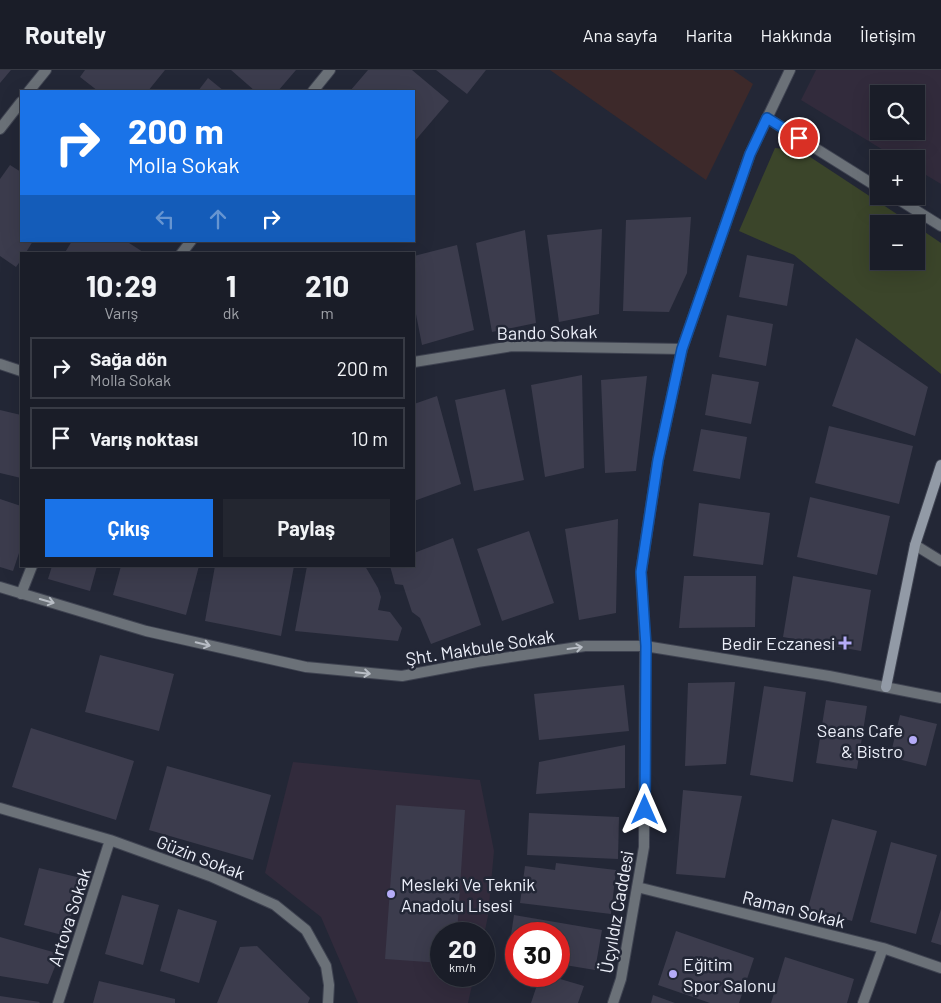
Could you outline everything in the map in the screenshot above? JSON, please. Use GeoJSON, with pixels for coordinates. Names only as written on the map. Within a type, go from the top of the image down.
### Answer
{"type":"FeatureCollection","features":[{"type":"Feature","properties":{"kind":"street"},"geometry":{"type":"LineString","coordinates":[[30,90],[46,70]]}},
{"type":"Feature","properties":{"kind":"street"},"geometry":{"type":"LineString","coordinates":[[314,90],[330,70]]}},
{"type":"Feature","properties":{"kind":"street","name":"Üçyıldız Caddesi"},"geometry":{"type":"LineString","coordinates":[[613,1003],[622,979],[644,847],[646,646],[641,572],[658,460],[682,349],[750,154],[790,70]]}},
{"type":"Feature","properties":{"kind":"street"},"geometry":{"type":"LineString","coordinates":[[0,129],[20,103]]}},
{"type":"Feature","properties":{"kind":"street"},"geometry":{"type":"LineString","coordinates":[[767,118],[870,182]]}},
{"type":"Feature","properties":{"kind":"street"},"geometry":{"type":"LineString","coordinates":[[907,205],[941,226]]}},
{"type":"Feature","properties":{"kind":"street"},"geometry":{"type":"LineString","coordinates":[[183,252],[190,242]]}},
{"type":"Feature","properties":{"kind":"street","name":"Bando Sokak"},"geometry":{"type":"LineString","coordinates":[[415,362],[512,346],[682,349]]}},
{"type":"Feature","properties":{"kind":"street"},"geometry":{"type":"LineString","coordinates":[[0,364],[20,371]]}},
{"type":"Feature","properties":{"kind":"street"},"geometry":{"type":"LineString","coordinates":[[886,687],[915,545],[941,465]]}},
{"type":"Feature","properties":{"kind":"street"},"geometry":{"type":"LineString","coordinates":[[915,545],[941,561]]}},
{"type":"Feature","properties":{"kind":"street"},"geometry":{"type":"LineString","coordinates":[[21,594],[32,567]]}},
{"type":"Feature","properties":{"kind":"street","name":"Şht. Makbule Sokak"},"geometry":{"type":"LineString","coordinates":[[0,587],[146,631],[306,667],[402,676],[477,662],[585,646],[646,646],[941,698]]}},
{"type":"Feature","properties":{"kind":"street","name":"Güzin Sokak"},"geometry":{"type":"LineString","coordinates":[[0,808],[110,840],[210,876],[275,905],[306,930],[326,966],[330,985],[328,1003]]}},
{"type":"Feature","properties":{"kind":"street","name":"Artova Sokak"},"geometry":{"type":"LineString","coordinates":[[58,1003],[110,840]]}},
{"type":"Feature","properties":{"kind":"street","name":"Raman Sokak"},"geometry":{"type":"LineString","coordinates":[[637,887],[882,948],[941,968]]}},
{"type":"Feature","properties":{"kind":"street"},"geometry":{"type":"LineString","coordinates":[[863,1003],[882,948]]}},
{"type":"Feature","properties":{"kind":"shaded area"},"geometry":{"type":"Polygon","coordinates":[[[550,70],[733,70],[753,84],[706,180],[550,70]]]}},
{"type":"Feature","properties":{"kind":"shaded area"},"geometry":{"type":"Polygon","coordinates":[[[816,70],[941,70],[941,184],[925,174],[925,150],[883,150],[801,100],[816,70]]]}},
{"type":"Feature","properties":{"kind":"shaded area","name":"Mesleki Ve Teknik Anadolu Lisesi"},"geometry":{"type":"Polygon","coordinates":[[[293,762],[480,780],[494,851],[487,922],[430,922],[430,987],[472,987],[468,1003],[358,1003],[321,917],[265,873],[293,762]]]}},
{"type":"Feature","properties":{"kind":"green space"},"geometry":{"type":"Polygon","coordinates":[[[775,148],[801,151],[870,196],[870,205],[883,205],[898,215],[870,215],[870,270],[925,270],[925,232],[941,243],[941,374],[794,255],[739,231],[775,148]]]}},
{"type":"Feature","properties":{"kind":"building"},"geometry":{"type":"Polygon","coordinates":[[[0,70],[11,70],[0,83],[0,70]]]}},
{"type":"Feature","properties":{"kind":"building"},"geometry":{"type":"Polygon","coordinates":[[[85,70],[165,70],[149,90],[97,90],[80,77],[85,70]]]}},
{"type":"Feature","properties":{"kind":"building"},"geometry":{"type":"Polygon","coordinates":[[[231,70],[296,70],[279,90],[254,90],[231,70]]]}},
{"type":"Feature","properties":{"kind":"building"},"geometry":{"type":"Polygon","coordinates":[[[368,70],[412,70],[449,101],[415,141],[415,90],[351,90],[368,70]]]}},
{"type":"Feature","properties":{"kind":"building"},"geometry":{"type":"Polygon","coordinates":[[[436,70],[486,70],[467,94],[436,70]]]}},
{"type":"Feature","properties":{"kind":"building"},"geometry":{"type":"Polygon","coordinates":[[[208,78],[223,90],[199,90],[208,78]]]}},
{"type":"Feature","properties":{"kind":"building"},"geometry":{"type":"Polygon","coordinates":[[[10,165],[20,171],[20,242],[32,242],[26,252],[20,252],[20,261],[16,267],[0,256],[0,179],[10,165]]]}},
{"type":"Feature","properties":{"kind":"building"},"geometry":{"type":"Polygon","coordinates":[[[691,217],[687,273],[669,312],[623,311],[626,220],[691,217]]]}},
{"type":"Feature","properties":{"kind":"building"},"geometry":{"type":"Polygon","coordinates":[[[602,229],[599,314],[559,322],[547,235],[602,229]]]}},
{"type":"Feature","properties":{"kind":"building"},"geometry":{"type":"Polygon","coordinates":[[[525,230],[536,323],[492,332],[476,243],[525,230]]]}},
{"type":"Feature","properties":{"kind":"building"},"geometry":{"type":"Polygon","coordinates":[[[71,242],[128,242],[143,252],[65,252],[71,242]]]}},
{"type":"Feature","properties":{"kind":"building"},"geometry":{"type":"Polygon","coordinates":[[[457,245],[474,330],[422,345],[415,309],[415,256],[457,245]]]}},
{"type":"Feature","properties":{"kind":"building"},"geometry":{"type":"Polygon","coordinates":[[[747,255],[794,264],[787,306],[739,297],[747,255]]]}},
{"type":"Feature","properties":{"kind":"building"},"geometry":{"type":"Polygon","coordinates":[[[727,315],[773,324],[766,366],[719,357],[727,315]]]}},
{"type":"Feature","properties":{"kind":"building"},"geometry":{"type":"Polygon","coordinates":[[[856,338],[928,387],[915,436],[832,406],[856,338]]]}},
{"type":"Feature","properties":{"kind":"building"},"geometry":{"type":"Polygon","coordinates":[[[712,374],[759,382],[751,424],[705,415],[712,374]]]}},
{"type":"Feature","properties":{"kind":"building"},"geometry":{"type":"Polygon","coordinates":[[[582,375],[584,468],[545,477],[531,385],[582,375]]]}},
{"type":"Feature","properties":{"kind":"building"},"geometry":{"type":"Polygon","coordinates":[[[647,376],[636,471],[605,473],[601,380],[647,376]]]}},
{"type":"Feature","properties":{"kind":"building"},"geometry":{"type":"Polygon","coordinates":[[[505,389],[524,480],[474,491],[455,400],[505,389]]]}},
{"type":"Feature","properties":{"kind":"building"},"geometry":{"type":"Polygon","coordinates":[[[437,396],[461,484],[415,501],[415,404],[437,396]]]}},
{"type":"Feature","properties":{"kind":"building"},"geometry":{"type":"Polygon","coordinates":[[[0,410],[20,415],[20,478],[0,473],[0,410]]]}},
{"type":"Feature","properties":{"kind":"building"},"geometry":{"type":"Polygon","coordinates":[[[829,426],[913,446],[899,504],[815,483],[829,426]]]}},
{"type":"Feature","properties":{"kind":"building"},"geometry":{"type":"Polygon","coordinates":[[[701,429],[747,437],[740,479],[693,471],[701,429]]]}},
{"type":"Feature","properties":{"kind":"building"},"geometry":{"type":"Polygon","coordinates":[[[810,497],[890,516],[877,575],[797,557],[810,497]]]}},
{"type":"Feature","properties":{"kind":"building"},"geometry":{"type":"Polygon","coordinates":[[[0,499],[20,506],[20,550],[13,571],[0,567],[0,499]]]}},
{"type":"Feature","properties":{"kind":"building"},"geometry":{"type":"Polygon","coordinates":[[[699,503],[770,513],[763,565],[693,556],[699,503]]]}},
{"type":"Feature","properties":{"kind":"building"},"geometry":{"type":"Polygon","coordinates":[[[618,519],[616,613],[579,620],[565,529],[618,519]]]}},
{"type":"Feature","properties":{"kind":"building"},"geometry":{"type":"Polygon","coordinates":[[[529,531],[554,603],[502,621],[477,549],[529,531]]]}},
{"type":"Feature","properties":{"kind":"building"},"geometry":{"type":"Polygon","coordinates":[[[453,538],[481,625],[431,644],[420,618],[412,612],[403,585],[395,584],[390,567],[415,567],[415,553],[453,538]]]}},
{"type":"Feature","properties":{"kind":"building"},"geometry":{"type":"Polygon","coordinates":[[[52,567],[97,567],[90,591],[48,579],[52,567]]]}},
{"type":"Feature","properties":{"kind":"building"},"geometry":{"type":"Polygon","coordinates":[[[121,567],[199,567],[186,615],[113,595],[121,567]]]}},
{"type":"Feature","properties":{"kind":"building"},"geometry":{"type":"Polygon","coordinates":[[[215,567],[294,567],[281,636],[205,621],[215,567]]]}},
{"type":"Feature","properties":{"kind":"building"},"geometry":{"type":"Polygon","coordinates":[[[307,567],[366,567],[381,597],[378,610],[390,612],[402,628],[398,641],[295,631],[307,567]]]}},
{"type":"Feature","properties":{"kind":"building"},"geometry":{"type":"Polygon","coordinates":[[[684,576],[756,576],[755,627],[679,628],[684,576]]]}},
{"type":"Feature","properties":{"kind":"building"},"geometry":{"type":"Polygon","coordinates":[[[793,576],[871,590],[861,651],[783,637],[793,576]]]}},
{"type":"Feature","properties":{"kind":"building"},"geometry":{"type":"Polygon","coordinates":[[[100,655],[174,674],[159,731],[85,712],[100,655]]]}},
{"type":"Feature","properties":{"kind":"building"},"geometry":{"type":"Polygon","coordinates":[[[735,682],[726,764],[685,766],[688,683],[735,682]]]}},
{"type":"Feature","properties":{"kind":"building"},"geometry":{"type":"Polygon","coordinates":[[[624,685],[629,731],[539,740],[534,694],[624,685]]]}},
{"type":"Feature","properties":{"kind":"building"},"geometry":{"type":"Polygon","coordinates":[[[764,686],[806,692],[793,782],[750,775],[764,686]]]}},
{"type":"Feature","properties":{"kind":"building"},"geometry":{"type":"Polygon","coordinates":[[[826,700],[867,706],[857,769],[816,763],[826,700]]]}},
{"type":"Feature","properties":{"kind":"building","name":"Seans Cafe & Bistro"},"geometry":{"type":"Polygon","coordinates":[[[900,715],[937,724],[926,766],[890,757],[900,715]]]}},
{"type":"Feature","properties":{"kind":"building"},"geometry":{"type":"Polygon","coordinates":[[[31,728],[134,761],[116,820],[12,787],[31,728]]]}},
{"type":"Feature","properties":{"kind":"building"},"geometry":{"type":"Polygon","coordinates":[[[625,745],[625,788],[536,794],[539,762],[625,745]]]}},
{"type":"Feature","properties":{"kind":"building"},"geometry":{"type":"Polygon","coordinates":[[[167,766],[271,795],[253,860],[149,830],[167,766]]]}},
{"type":"Feature","properties":{"kind":"building"},"geometry":{"type":"Polygon","coordinates":[[[683,790],[742,796],[725,878],[676,874],[683,790]]]}},
{"type":"Feature","properties":{"kind":"building"},"geometry":{"type":"Polygon","coordinates":[[[396,805],[465,810],[458,922],[430,922],[430,962],[385,959],[396,805]]]}},
{"type":"Feature","properties":{"kind":"building"},"geometry":{"type":"Polygon","coordinates":[[[529,813],[619,817],[618,859],[527,855],[529,813]]]}},
{"type":"Feature","properties":{"kind":"building"},"geometry":{"type":"Polygon","coordinates":[[[832,819],[877,831],[852,921],[808,908],[832,819]]]}},
{"type":"Feature","properties":{"kind":"building"},"geometry":{"type":"Polygon","coordinates":[[[891,842],[937,855],[916,934],[870,922],[891,842]]]}},
{"type":"Feature","properties":{"kind":"building"},"geometry":{"type":"Polygon","coordinates":[[[556,863],[616,870],[611,914],[520,903],[525,866],[555,870],[556,863]]]}},
{"type":"Feature","properties":{"kind":"building"},"geometry":{"type":"Polygon","coordinates":[[[39,868],[81,878],[66,936],[24,925],[39,868]]]}},
{"type":"Feature","properties":{"kind":"building"},"geometry":{"type":"Polygon","coordinates":[[[122,895],[159,905],[143,965],[105,954],[122,895]]]}},
{"type":"Feature","properties":{"kind":"building"},"geometry":{"type":"Polygon","coordinates":[[[178,909],[217,921],[199,983],[160,971],[178,909]]]}},
{"type":"Feature","properties":{"kind":"building"},"geometry":{"type":"Polygon","coordinates":[[[941,909],[941,945],[931,942],[941,909]]]}},
{"type":"Feature","properties":{"kind":"building"},"geometry":{"type":"Polygon","coordinates":[[[514,915],[555,922],[513,922],[514,915]]]}},
{"type":"Feature","properties":{"kind":"building"},"geometry":{"type":"Polygon","coordinates":[[[570,925],[602,930],[595,970],[570,966],[570,925]]]}},
{"type":"Feature","properties":{"kind":"building"},"geometry":{"type":"Polygon","coordinates":[[[676,931],[754,958],[739,1003],[710,1003],[658,985],[676,931]]]}},
{"type":"Feature","properties":{"kind":"building"},"geometry":{"type":"Polygon","coordinates":[[[0,937],[60,954],[48,984],[0,976],[0,937]]]}},
{"type":"Feature","properties":{"kind":"building"},"geometry":{"type":"Polygon","coordinates":[[[257,946],[310,998],[308,1003],[217,1003],[240,947],[257,946]]]}},
{"type":"Feature","properties":{"kind":"building"},"geometry":{"type":"Polygon","coordinates":[[[785,957],[854,979],[847,1003],[771,1003],[785,957]]]}},
{"type":"Feature","properties":{"kind":"building"},"geometry":{"type":"Polygon","coordinates":[[[99,981],[175,999],[175,1003],[93,1003],[99,981]]]}},
{"type":"Feature","properties":{"kind":"building"},"geometry":{"type":"Polygon","coordinates":[[[570,982],[584,986],[578,1003],[531,1003],[536,987],[570,987],[570,982]]]}},
{"type":"Feature","properties":{"kind":"building"},"geometry":{"type":"Polygon","coordinates":[[[653,995],[675,1003],[651,1003],[653,995]]]}},
{"type":"Feature","properties":{"kind":"building"},"geometry":{"type":"Polygon","coordinates":[[[0,996],[40,1002],[0,1003],[0,996]]]}},
{"type":"Feature","properties":{"kind":"place","name":"Bedir Eczanesi"},"geometry":{"type":"Point","coordinates":[845,643]}},
{"type":"Feature","properties":{"kind":"place","name":"Seans Cafe & Bistro"},"geometry":{"type":"Point","coordinates":[913,740]}},
{"type":"Feature","properties":{"kind":"place","name":"Mesleki Ve Teknik Anadolu Lisesi"},"geometry":{"type":"Point","coordinates":[391,894]}},
{"type":"Feature","properties":{"kind":"place","name":"Eğitim Spor Salonu"},"geometry":{"type":"Point","coordinates":[673,974]}},
{"type":"Feature","properties":{"kind":"route"},"geometry":{"type":"LineString","coordinates":[[645,810],[646,646],[641,572],[658,460],[682,349],[750,154],[767,118],[799,138]]}}]}
